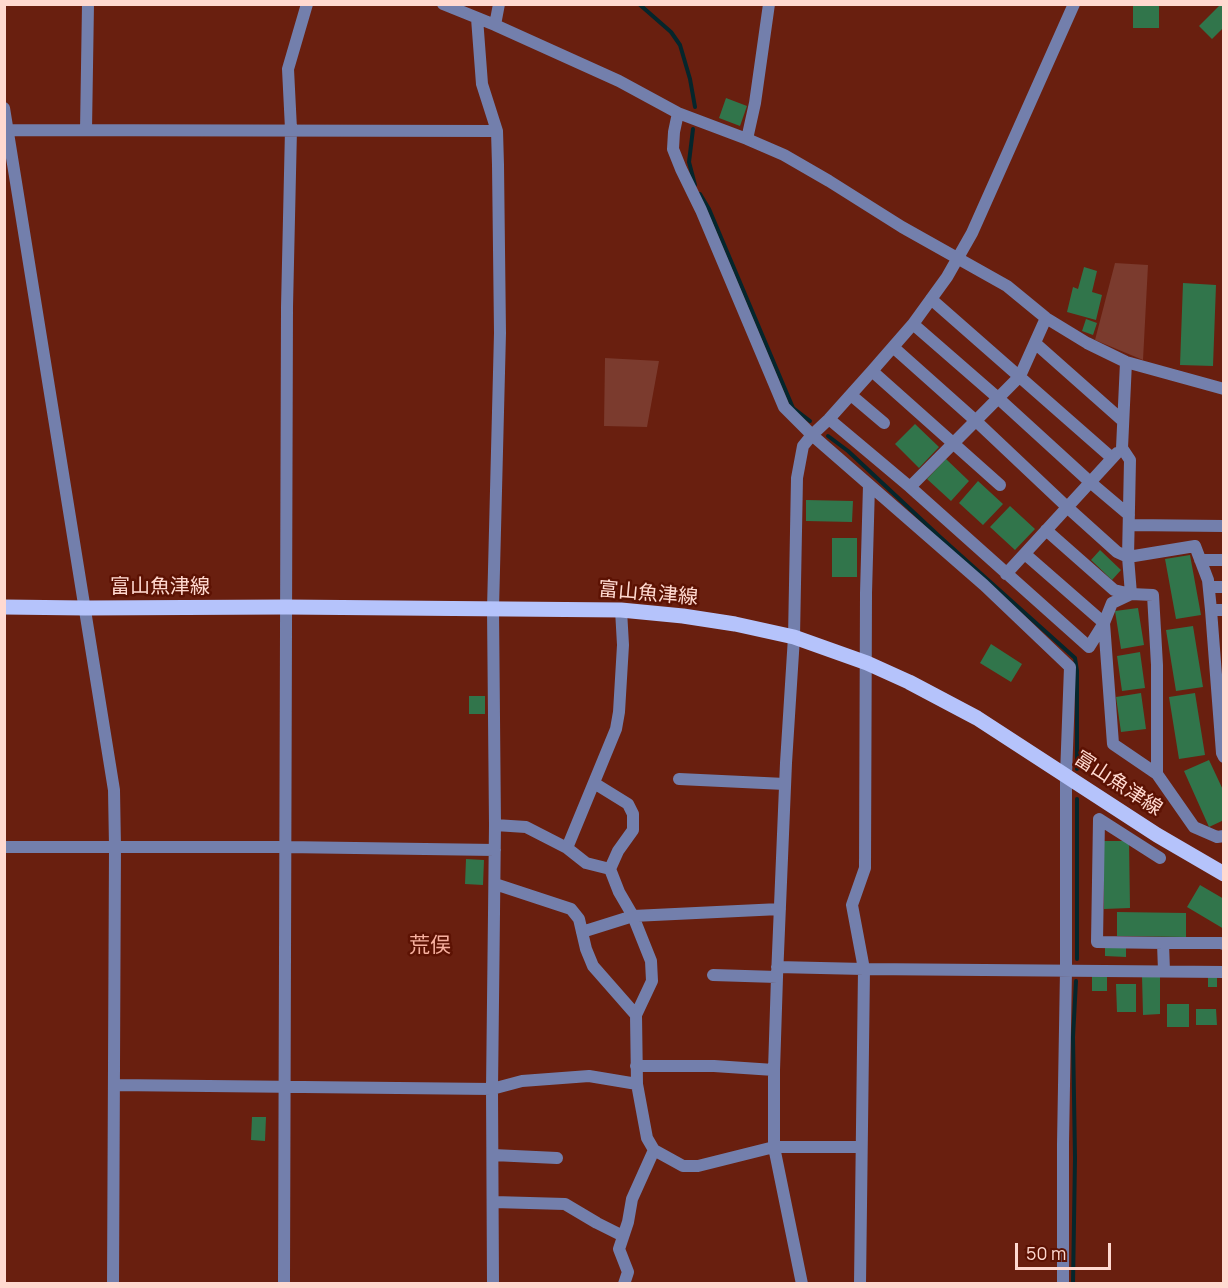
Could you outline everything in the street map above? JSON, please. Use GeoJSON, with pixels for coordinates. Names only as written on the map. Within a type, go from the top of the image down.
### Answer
{"type":"FeatureCollection","features":[{"type":"Feature","properties":{"kind":"main road","name":"富山魚津線"},"geometry":{"type":"LineString","coordinates":[[4,607],[621,610],[735,624],[794,637],[867,663],[909,682],[977,718],[1157,835],[1224,874]]}},
{"type":"Feature","properties":{"kind":"street"},"geometry":{"type":"LineString","coordinates":[[86,130],[88,4]]}},
{"type":"Feature","properties":{"kind":"street"},"geometry":{"type":"LineString","coordinates":[[284,1284],[287,307],[291,129],[288,69],[307,4]]}},
{"type":"Feature","properties":{"kind":"street"},"geometry":{"type":"LineString","coordinates":[[443,4],[620,81],[678,113],[784,155],[902,228],[1007,286],[1046,318],[1087,343],[1126,362],[1224,389]]}},
{"type":"Feature","properties":{"kind":"street"},"geometry":{"type":"LineString","coordinates":[[495,25],[500,4]]}},
{"type":"Feature","properties":{"kind":"street"},"geometry":{"type":"LineString","coordinates":[[747,139],[755,103],[769,4]]}},
{"type":"Feature","properties":{"kind":"street"},"geometry":{"type":"LineString","coordinates":[[802,1284],[774,1147],[774,1070],[785,784],[794,637],[797,478],[803,446],[913,324],[947,277],[972,232],[1074,4]]}},
{"type":"Feature","properties":{"kind":"street"},"geometry":{"type":"LineString","coordinates":[[477,18],[482,84],[497,131],[500,333],[493,609],[495,825],[492,1089],[493,1284]]}},
{"type":"Feature","properties":{"kind":"street"},"geometry":{"type":"LineString","coordinates":[[4,108],[114,789],[113,1284]]}},
{"type":"Feature","properties":{"kind":"street"},"geometry":{"type":"LineString","coordinates":[[678,113],[673,149],[784,407],[812,435],[984,585],[1070,668],[1066,775],[1063,1284]]}},
{"type":"Feature","properties":{"kind":"street"},"geometry":{"type":"LineString","coordinates":[[9,130],[497,131]]}},
{"type":"Feature","properties":{"kind":"street"},"geometry":{"type":"LineString","coordinates":[[931,299],[1112,458]]}},
{"type":"Feature","properties":{"kind":"street"},"geometry":{"type":"LineString","coordinates":[[910,487],[1020,376],[1046,318]]}},
{"type":"Feature","properties":{"kind":"street"},"geometry":{"type":"LineString","coordinates":[[913,324],[998,398],[1129,520],[1224,526]]}},
{"type":"Feature","properties":{"kind":"street"},"geometry":{"type":"LineString","coordinates":[[1035,343],[1123,420]]}},
{"type":"Feature","properties":{"kind":"street"},"geometry":{"type":"LineString","coordinates":[[893,347],[1117,552],[1128,557],[1195,546],[1217,610],[1222,753],[1224,757]]}},
{"type":"Feature","properties":{"kind":"street"},"geometry":{"type":"LineString","coordinates":[[1126,362],[1122,448],[1130,460],[1128,557],[1131,594]]}},
{"type":"Feature","properties":{"kind":"street"},"geometry":{"type":"LineString","coordinates":[[872,371],[1000,485]]}},
{"type":"Feature","properties":{"kind":"street"},"geometry":{"type":"LineString","coordinates":[[851,395],[884,423]]}},
{"type":"Feature","properties":{"kind":"street"},"geometry":{"type":"LineString","coordinates":[[829,419],[910,487],[1089,647],[1104,623],[1112,603],[1131,594]]}},
{"type":"Feature","properties":{"kind":"street"},"geometry":{"type":"LineString","coordinates":[[1006,574],[1122,448]]}},
{"type":"Feature","properties":{"kind":"street"},"geometry":{"type":"LineString","coordinates":[[860,1284],[864,969],[852,905],[866,868],[866,593],[869,484]]}},
{"type":"Feature","properties":{"kind":"street"},"geometry":{"type":"LineString","coordinates":[[1046,530],[1114,590],[1131,594],[1154,595],[1157,774]]}},
{"type":"Feature","properties":{"kind":"street"},"geometry":{"type":"LineString","coordinates":[[1025,554],[1104,623],[1113,744],[1157,774],[1194,827],[1217,837],[1224,836]]}},
{"type":"Feature","properties":{"kind":"street"},"geometry":{"type":"LineString","coordinates":[[1200,560],[1224,560]]}},
{"type":"Feature","properties":{"kind":"street"},"geometry":{"type":"LineString","coordinates":[[1209,587],[1224,587]]}},
{"type":"Feature","properties":{"kind":"street"},"geometry":{"type":"LineString","coordinates":[[567,848],[616,729],[622,645],[621,610]]}},
{"type":"Feature","properties":{"kind":"street"},"geometry":{"type":"LineString","coordinates":[[679,779],[785,784]]}},
{"type":"Feature","properties":{"kind":"street"},"geometry":{"type":"LineString","coordinates":[[594,783],[628,804],[633,814],[633,830],[618,851],[610,869],[619,892],[633,916],[651,961],[652,981],[636,1015],[636,1066],[647,1138],[654,1150],[683,1166],[698,1166],[774,1147],[861,1147]]}},
{"type":"Feature","properties":{"kind":"street"},"geometry":{"type":"LineString","coordinates":[[1104,800],[1099,819],[1097,942],[1224,944]]}},
{"type":"Feature","properties":{"kind":"street"},"geometry":{"type":"LineString","coordinates":[[1099,819],[1160,858]]}},
{"type":"Feature","properties":{"kind":"street"},"geometry":{"type":"LineString","coordinates":[[495,825],[526,827],[567,848],[586,862],[610,869]]}},
{"type":"Feature","properties":{"kind":"street"},"geometry":{"type":"LineString","coordinates":[[4,847],[495,850]]}},
{"type":"Feature","properties":{"kind":"street"},"geometry":{"type":"LineString","coordinates":[[495,884],[571,909],[579,919],[586,949],[593,966],[636,1015]]}},
{"type":"Feature","properties":{"kind":"street"},"geometry":{"type":"LineString","coordinates":[[582,932],[633,916],[780,909]]}},
{"type":"Feature","properties":{"kind":"street"},"geometry":{"type":"LineString","coordinates":[[1164,943],[1164,971]]}},
{"type":"Feature","properties":{"kind":"street"},"geometry":{"type":"LineString","coordinates":[[713,975],[864,969],[1224,972]]}},
{"type":"Feature","properties":{"kind":"street"},"geometry":{"type":"LineString","coordinates":[[636,1066],[714,1066],[774,1070]]}},
{"type":"Feature","properties":{"kind":"street"},"geometry":{"type":"LineString","coordinates":[[114,1085],[492,1089],[522,1081],[589,1076],[637,1084]]}},
{"type":"Feature","properties":{"kind":"street"},"geometry":{"type":"LineString","coordinates":[[624,1284],[628,1272],[619,1249],[632,1199],[654,1150]]}},
{"type":"Feature","properties":{"kind":"street"},"geometry":{"type":"LineString","coordinates":[[493,1155],[557,1158]]}},
{"type":"Feature","properties":{"kind":"street"},"geometry":{"type":"LineString","coordinates":[[494,1202],[565,1203],[623,1236]]}},
{"type":"Feature","properties":{"kind":"shaded area"},"geometry":{"type":"Polygon","coordinates":[[[1115,263],[1148,265],[1143,360],[1095,340],[1115,263]]]}},
{"type":"Feature","properties":{"kind":"shaded area"},"geometry":{"type":"Polygon","coordinates":[[[605,358],[659,361],[647,427],[604,426],[605,358]]]}},
{"type":"Feature","properties":{"kind":"building"},"geometry":{"type":"Polygon","coordinates":[[[1133,4],[1159,4],[1159,28],[1133,28],[1133,4]]]}},
{"type":"Feature","properties":{"kind":"building"},"geometry":{"type":"Polygon","coordinates":[[[1221,4],[1224,6],[1224,27],[1212,39],[1199,26],[1221,4]]]}},
{"type":"Feature","properties":{"kind":"building"},"geometry":{"type":"Polygon","coordinates":[[[726,98],[747,106],[740,126],[719,118],[726,98]]]}},
{"type":"Feature","properties":{"kind":"building"},"geometry":{"type":"Polygon","coordinates":[[[1084,267],[1097,271],[1092,292],[1102,295],[1096,320],[1067,312],[1073,287],[1078,289],[1084,267]]]}},
{"type":"Feature","properties":{"kind":"building"},"geometry":{"type":"Polygon","coordinates":[[[1183,283],[1216,285],[1213,366],[1180,365],[1183,283]]]}},
{"type":"Feature","properties":{"kind":"building"},"geometry":{"type":"Polygon","coordinates":[[[1086,319],[1097,323],[1093,335],[1082,331],[1086,319]]]}},
{"type":"Feature","properties":{"kind":"building"},"geometry":{"type":"Polygon","coordinates":[[[915,424],[939,447],[919,468],[895,444],[915,424]]]}},
{"type":"Feature","properties":{"kind":"building"},"geometry":{"type":"Polygon","coordinates":[[[946,459],[969,481],[951,501],[927,479],[946,459]]]}},
{"type":"Feature","properties":{"kind":"building"},"geometry":{"type":"Polygon","coordinates":[[[978,481],[1003,504],[983,525],[959,503],[978,481]]]}},
{"type":"Feature","properties":{"kind":"building"},"geometry":{"type":"Polygon","coordinates":[[[806,500],[853,501],[852,522],[806,521],[806,500]]]}},
{"type":"Feature","properties":{"kind":"building"},"geometry":{"type":"Polygon","coordinates":[[[1010,506],[1035,529],[1015,550],[990,527],[1010,506]]]}},
{"type":"Feature","properties":{"kind":"building"},"geometry":{"type":"Polygon","coordinates":[[[832,538],[857,538],[857,577],[832,577],[832,538]]]}},
{"type":"Feature","properties":{"kind":"building"},"geometry":{"type":"Polygon","coordinates":[[[1100,550],[1121,570],[1112,580],[1091,560],[1100,550]]]}},
{"type":"Feature","properties":{"kind":"building"},"geometry":{"type":"Polygon","coordinates":[[[1190,555],[1201,615],[1176,619],[1165,559],[1190,555]]]}},
{"type":"Feature","properties":{"kind":"building"},"geometry":{"type":"Polygon","coordinates":[[[1138,608],[1144,645],[1121,649],[1115,611],[1138,608]]]}},
{"type":"Feature","properties":{"kind":"building"},"geometry":{"type":"Polygon","coordinates":[[[1193,626],[1203,687],[1176,691],[1166,630],[1193,626]]]}},
{"type":"Feature","properties":{"kind":"building"},"geometry":{"type":"Polygon","coordinates":[[[991,644],[1022,664],[1011,682],[980,663],[991,644]]]}},
{"type":"Feature","properties":{"kind":"building"},"geometry":{"type":"Polygon","coordinates":[[[1140,652],[1145,688],[1122,691],[1117,656],[1140,652]]]}},
{"type":"Feature","properties":{"kind":"building"},"geometry":{"type":"Polygon","coordinates":[[[1141,693],[1146,729],[1121,732],[1116,697],[1141,693]]]}},
{"type":"Feature","properties":{"kind":"building"},"geometry":{"type":"Polygon","coordinates":[[[1195,693],[1205,755],[1179,759],[1169,697],[1195,693]]]}},
{"type":"Feature","properties":{"kind":"building"},"geometry":{"type":"Polygon","coordinates":[[[469,696],[485,696],[485,714],[469,714],[469,696]]]}},
{"type":"Feature","properties":{"kind":"building"},"geometry":{"type":"Polygon","coordinates":[[[1209,760],[1224,792],[1224,820],[1209,827],[1184,771],[1209,760]]]}},
{"type":"Feature","properties":{"kind":"building"},"geometry":{"type":"Polygon","coordinates":[[[1104,841],[1129,841],[1130,908],[1104,909],[1104,841]]]}},
{"type":"Feature","properties":{"kind":"building"},"geometry":{"type":"Polygon","coordinates":[[[466,859],[484,860],[483,885],[465,884],[466,859]]]}},
{"type":"Feature","properties":{"kind":"building"},"geometry":{"type":"Polygon","coordinates":[[[1200,885],[1224,899],[1224,929],[1187,907],[1200,885]]]}},
{"type":"Feature","properties":{"kind":"building"},"geometry":{"type":"Polygon","coordinates":[[[1117,912],[1186,913],[1186,937],[1117,936],[1117,912]]]}},
{"type":"Feature","properties":{"kind":"building"},"geometry":{"type":"Polygon","coordinates":[[[1105,948],[1126,948],[1126,957],[1105,956],[1105,948]]]}},
{"type":"Feature","properties":{"kind":"building"},"geometry":{"type":"Polygon","coordinates":[[[1092,976],[1107,976],[1107,991],[1092,991],[1092,976]]]}},
{"type":"Feature","properties":{"kind":"building"},"geometry":{"type":"Polygon","coordinates":[[[1142,976],[1160,976],[1160,1014],[1143,1015],[1142,976]]]}},
{"type":"Feature","properties":{"kind":"building"},"geometry":{"type":"Polygon","coordinates":[[[1208,977],[1217,977],[1217,987],[1208,987],[1208,977]]]}},
{"type":"Feature","properties":{"kind":"building"},"geometry":{"type":"Polygon","coordinates":[[[1116,984],[1136,984],[1136,1012],[1117,1012],[1116,984]]]}},
{"type":"Feature","properties":{"kind":"building"},"geometry":{"type":"Polygon","coordinates":[[[1167,1004],[1189,1004],[1189,1027],[1167,1027],[1167,1004]]]}},
{"type":"Feature","properties":{"kind":"building"},"geometry":{"type":"Polygon","coordinates":[[[1196,1009],[1216,1009],[1217,1025],[1196,1025],[1196,1009]]]}},
{"type":"Feature","properties":{"kind":"building"},"geometry":{"type":"Polygon","coordinates":[[[252,1117],[266,1117],[265,1141],[251,1140],[252,1117]]]}},
{"type":"Feature","properties":{"kind":"waterway"},"geometry":{"type":"LineString","coordinates":[[639,4],[671,32],[680,45],[695,107]]}},
{"type":"Feature","properties":{"kind":"waterway"},"geometry":{"type":"LineString","coordinates":[[693,129],[689,162],[695,185]]}},
{"type":"Feature","properties":{"kind":"waterway"},"geometry":{"type":"LineString","coordinates":[[700,194],[709,209],[793,408],[810,421]]}},
{"type":"Feature","properties":{"kind":"waterway"},"geometry":{"type":"LineString","coordinates":[[828,436],[848,451],[1075,658],[1077,769]]}},
{"type":"Feature","properties":{"kind":"waterway"},"geometry":{"type":"LineString","coordinates":[[1077,799],[1077,959]]}},
{"type":"Feature","properties":{"kind":"waterway"},"geometry":{"type":"LineString","coordinates":[[1073,1284],[1075,1158],[1073,1037],[1076,981]]}},
{"type":"Feature","properties":{"kind":"district","name":"荒俣"},"geometry":{"type":"Point","coordinates":[430,946]}}]}
